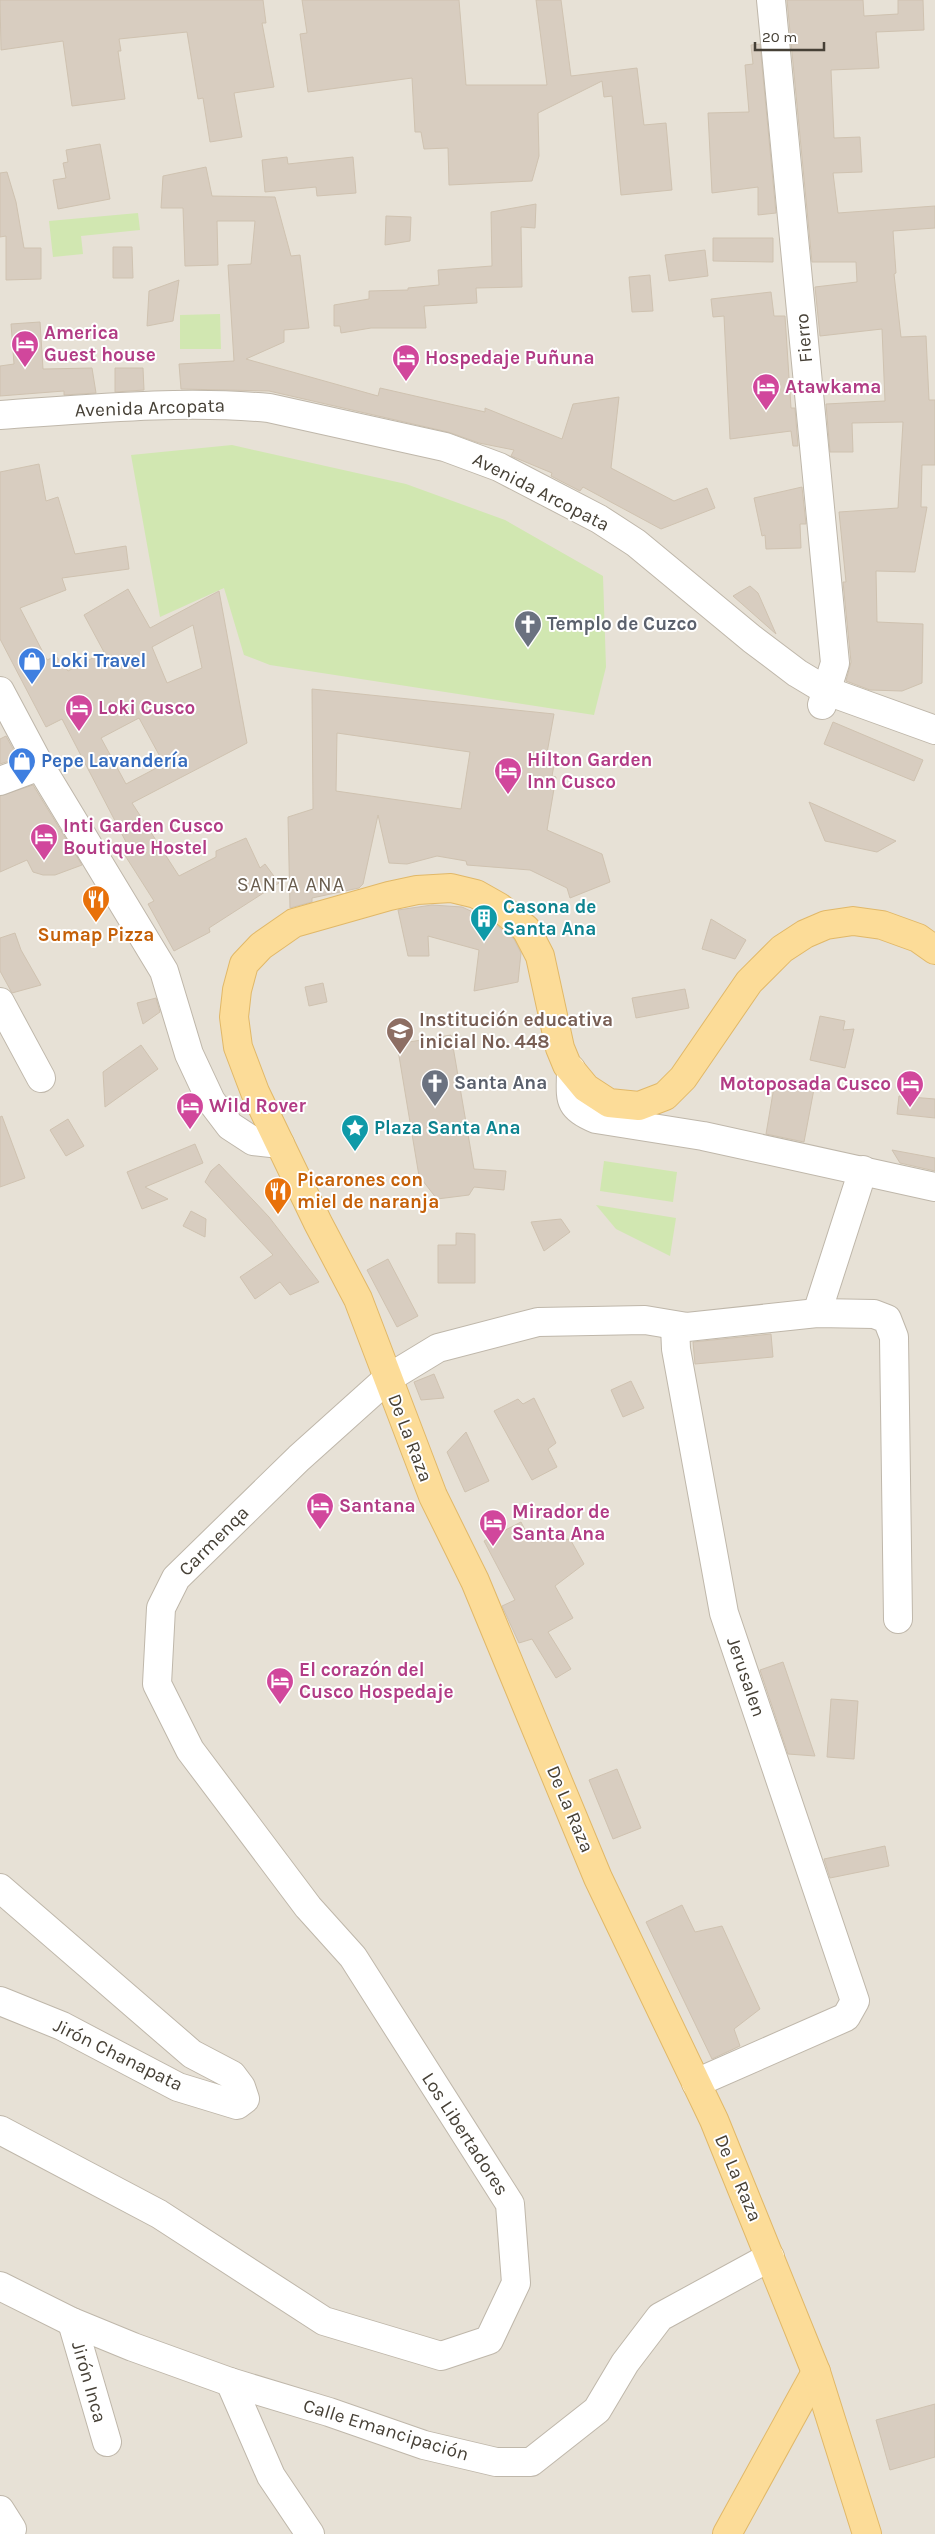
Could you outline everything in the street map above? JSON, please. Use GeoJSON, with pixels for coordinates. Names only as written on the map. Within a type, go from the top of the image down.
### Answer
{"type":"FeatureCollection","features":[{"type":"Feature","properties":{"kind":"main road","name":"De La Raza"},"geometry":{"type":"LineString","coordinates":[[867,2534],[816,2372],[714,2120],[598,1878],[475,1581],[433,1496],[387,1380],[358,1299],[318,1223],[255,1092],[238,1047],[234,1017],[237,990],[244,964],[261,946],[294,923],[417,890],[451,888],[476,894],[499,907],[526,929],[540,956],[560,1048],[570,1070],[586,1088],[609,1102],[639,1106],[665,1096],[684,1078],[749,982],[782,949],[806,934],[826,925],[854,921],[882,925],[918,938],[935,950]]}},
{"type":"Feature","properties":{"kind":"main road"},"geometry":{"type":"LineString","coordinates":[[727,2534],[816,2372]]}},
{"type":"Feature","properties":{"kind":"street","name":"Fierro"},"geometry":{"type":"LineString","coordinates":[[772,0],[835,663],[824,698]]}},
{"type":"Feature","properties":{"kind":"street","name":"Avenida Arcopata"},"geometry":{"type":"LineString","coordinates":[[0,415],[181,406],[244,406],[287,411],[445,446],[499,467],[600,519],[636,543],[752,639],[797,673],[824,698],[935,749]]}},
{"type":"Feature","properties":{"kind":"street","name":"Avenida Arcopata"},"geometry":{"type":"LineString","coordinates":[[0,433],[178,423],[265,425],[314,433],[435,462],[495,483],[587,532],[632,561],[735,647],[786,686],[935,730]]}},
{"type":"Feature","properties":{"kind":"street"},"geometry":{"type":"LineString","coordinates":[[0,691],[40,766],[164,971],[189,1054],[211,1101],[230,1126],[253,1141],[280,1144]]}},
{"type":"Feature","properties":{"kind":"street"},"geometry":{"type":"LineString","coordinates":[[0,781],[40,766]]}},
{"type":"Feature","properties":{"kind":"street"},"geometry":{"type":"LineString","coordinates":[[0,1002],[41,1078]]}},
{"type":"Feature","properties":{"kind":"street"},"geometry":{"type":"LineString","coordinates":[[570,1070],[571,1102],[579,1113],[596,1119],[703,1136],[935,1187]]}},
{"type":"Feature","properties":{"kind":"street"},"geometry":{"type":"LineString","coordinates":[[818,1313],[863,1170]]}},
{"type":"Feature","properties":{"kind":"street","name":"Carmenqa"},"geometry":{"type":"LineString","coordinates":[[190,1750],[157,1684],[160,1608],[176,1578],[299,1458],[387,1380],[438,1348],[538,1322],[645,1320],[688,1327],[818,1313],[874,1314],[887,1320],[894,1337],[898,1619]]}},
{"type":"Feature","properties":{"kind":"street","name":"Jerusalen"},"geometry":{"type":"LineString","coordinates":[[675,1326],[676,1349],[724,1613],[855,2001],[846,2017],[696,2083]]}},
{"type":"Feature","properties":{"kind":"street","name":"Los Libertadores"},"geometry":{"type":"LineString","coordinates":[[0,2130],[159,2214],[324,2321],[441,2356],[489,2340],[516,2283],[510,2204],[353,1958],[308,1907],[190,1750]]}},
{"type":"Feature","properties":{"kind":"street","name":"Jirón Chanapata"},"geometry":{"type":"LineString","coordinates":[[0,1888],[192,2054],[232,2075],[241,2087],[245,2098],[237,2105],[178,2087],[62,2026],[0,2001]]}},
{"type":"Feature","properties":{"kind":"street","name":"Calle Emancipación"},"geometry":{"type":"LineString","coordinates":[[0,2286],[72,2322],[132,2348],[230,2382],[329,2412],[424,2445],[496,2462],[531,2462],[597,2410],[625,2362],[660,2317],[770,2257]]}},
{"type":"Feature","properties":{"kind":"street","name":"Jirón Inca"},"geometry":{"type":"LineString","coordinates":[[72,2322],[107,2442]]}},
{"type":"Feature","properties":{"kind":"street"},"geometry":{"type":"LineString","coordinates":[[230,2382],[271,2476],[310,2534]]}},
{"type":"Feature","properties":{"kind":"shaded area"},"geometry":{"type":"Polygon","coordinates":[[[0,0],[935,0],[935,2534],[0,2534],[0,0]]]}},
{"type":"Feature","properties":{"kind":"green space"},"geometry":{"type":"Polygon","coordinates":[[[138,213],[140,230],[81,236],[83,254],[53,257],[49,221],[138,213]]]}},
{"type":"Feature","properties":{"kind":"green space"},"geometry":{"type":"Polygon","coordinates":[[[220,314],[221,349],[180,349],[180,315],[220,314]]]}},
{"type":"Feature","properties":{"kind":"green space"},"geometry":{"type":"Polygon","coordinates":[[[232,445],[406,484],[505,520],[603,576],[606,667],[594,715],[270,665],[244,655],[224,588],[160,617],[131,455],[232,445]]]}},
{"type":"Feature","properties":{"kind":"green space"},"geometry":{"type":"Polygon","coordinates":[[[604,1161],[677,1172],[673,1202],[600,1191],[604,1161]]]}},
{"type":"Feature","properties":{"kind":"green space"},"geometry":{"type":"Polygon","coordinates":[[[596,1205],[676,1218],[670,1256],[616,1229],[596,1205]]]}},
{"type":"Feature","properties":{"kind":"building"},"geometry":{"type":"Polygon","coordinates":[[[0,0],[263,0],[266,23],[262,23],[274,87],[234,93],[242,137],[210,142],[203,98],[198,99],[187,32],[119,39],[121,51],[118,51],[125,99],[72,106],[63,41],[1,50],[0,0]]]}},
{"type":"Feature","properties":{"kind":"building"},"geometry":{"type":"Polygon","coordinates":[[[302,0],[459,0],[466,85],[547,85],[536,0],[561,0],[571,76],[637,68],[644,125],[666,123],[672,190],[621,195],[612,96],[604,97],[602,81],[538,113],[539,156],[532,181],[449,185],[448,148],[424,149],[421,132],[415,132],[412,78],[308,92],[300,34],[307,33],[302,0]]]}},
{"type":"Feature","properties":{"kind":"building"},"geometry":{"type":"Polygon","coordinates":[[[787,0],[863,0],[864,16],[898,14],[898,0],[923,0],[924,30],[876,32],[879,68],[831,70],[834,138],[860,137],[862,172],[833,173],[838,213],[935,206],[935,228],[893,231],[896,273],[894,274],[901,337],[926,336],[929,400],[935,400],[935,465],[922,465],[921,507],[927,507],[915,572],[876,571],[877,622],[923,624],[922,683],[902,691],[870,690],[846,681],[851,662],[843,582],[846,582],[839,512],[898,508],[903,422],[852,423],[853,452],[830,452],[826,404],[885,401],[882,329],[820,336],[815,287],[857,282],[856,262],[812,262],[787,0]]]}},
{"type":"Feature","properties":{"kind":"building"},"geometry":{"type":"Polygon","coordinates":[[[760,44],[776,213],[758,215],[758,187],[712,193],[708,113],[749,112],[745,65],[753,64],[751,45],[760,44]]]}},
{"type":"Feature","properties":{"kind":"building"},"geometry":{"type":"Polygon","coordinates":[[[100,144],[110,199],[58,209],[53,180],[66,178],[63,163],[68,162],[66,150],[100,144]]]}},
{"type":"Feature","properties":{"kind":"building"},"geometry":{"type":"Polygon","coordinates":[[[287,157],[288,164],[353,157],[356,193],[317,196],[316,187],[265,192],[262,160],[287,157]]]}},
{"type":"Feature","properties":{"kind":"building"},"geometry":{"type":"Polygon","coordinates":[[[206,167],[212,196],[275,197],[291,256],[300,255],[309,328],[284,330],[284,342],[246,359],[378,396],[380,388],[485,412],[485,408],[562,439],[573,404],[619,397],[611,468],[674,501],[707,488],[715,508],[661,529],[583,487],[580,491],[551,476],[552,473],[511,456],[514,450],[479,443],[448,432],[269,391],[181,389],[179,364],[234,361],[228,265],[251,264],[255,221],[217,221],[218,265],[185,266],[183,208],[161,208],[163,176],[206,167]]]}},
{"type":"Feature","properties":{"kind":"building"},"geometry":{"type":"Polygon","coordinates":[[[7,172],[16,202],[24,248],[41,248],[41,279],[6,280],[6,236],[0,237],[0,173],[7,172]]]}},
{"type":"Feature","properties":{"kind":"building"},"geometry":{"type":"Polygon","coordinates":[[[536,204],[535,228],[521,227],[522,287],[476,288],[477,303],[424,306],[426,328],[371,328],[341,333],[340,326],[334,326],[334,305],[369,299],[369,291],[408,290],[408,288],[439,285],[438,270],[492,266],[491,212],[536,204]]]}},
{"type":"Feature","properties":{"kind":"building"},"geometry":{"type":"Polygon","coordinates":[[[386,216],[411,217],[410,241],[385,245],[386,216]]]}},
{"type":"Feature","properties":{"kind":"building"},"geometry":{"type":"Polygon","coordinates":[[[713,238],[773,238],[773,262],[713,261],[713,238]]]}},
{"type":"Feature","properties":{"kind":"building"},"geometry":{"type":"Polygon","coordinates":[[[113,247],[132,247],[133,278],[113,278],[113,247]]]}},
{"type":"Feature","properties":{"kind":"building"},"geometry":{"type":"Polygon","coordinates":[[[705,250],[708,276],[669,281],[665,255],[705,250]]]}},
{"type":"Feature","properties":{"kind":"building"},"geometry":{"type":"Polygon","coordinates":[[[650,275],[653,311],[632,312],[629,277],[650,275]]]}},
{"type":"Feature","properties":{"kind":"building"},"geometry":{"type":"Polygon","coordinates":[[[179,280],[173,321],[147,326],[149,291],[179,280]]]}},
{"type":"Feature","properties":{"kind":"building"},"geometry":{"type":"Polygon","coordinates":[[[771,292],[774,316],[785,316],[791,408],[795,408],[798,446],[793,446],[791,431],[730,439],[724,316],[713,317],[711,299],[771,292]]]}},
{"type":"Feature","properties":{"kind":"building"},"geometry":{"type":"Polygon","coordinates":[[[40,322],[43,369],[92,368],[96,393],[64,395],[64,391],[0,396],[0,366],[14,364],[11,324],[40,322]]]}},
{"type":"Feature","properties":{"kind":"building"},"geometry":{"type":"Polygon","coordinates":[[[115,368],[143,368],[144,390],[115,392],[115,368]]]}},
{"type":"Feature","properties":{"kind":"building"},"geometry":{"type":"Polygon","coordinates":[[[39,464],[46,501],[58,497],[75,554],[126,546],[129,569],[62,578],[66,590],[20,608],[47,660],[56,656],[68,671],[104,652],[84,615],[128,589],[150,628],[219,591],[247,743],[132,803],[179,876],[216,857],[216,851],[246,838],[260,868],[265,864],[279,883],[209,928],[210,932],[174,951],[148,904],[154,901],[119,846],[126,842],[62,719],[46,727],[0,639],[0,472],[39,464]],[[193,625],[152,647],[167,683],[202,668],[193,625]],[[139,718],[101,738],[126,784],[164,764],[139,718]]]}},
{"type":"Feature","properties":{"kind":"building"},"geometry":{"type":"Polygon","coordinates":[[[802,487],[806,524],[800,524],[801,548],[766,549],[765,535],[762,536],[754,498],[802,487]]]}},
{"type":"Feature","properties":{"kind":"building"},"geometry":{"type":"Polygon","coordinates":[[[750,586],[758,593],[776,634],[733,596],[750,586]]]}},
{"type":"Feature","properties":{"kind":"building","name":"Hilton Garden Inn Cusco"},"geometry":{"type":"Polygon","coordinates":[[[312,689],[554,714],[547,753],[556,754],[552,776],[556,777],[547,830],[602,854],[610,882],[570,898],[567,888],[530,870],[467,865],[466,861],[437,856],[407,864],[389,863],[378,815],[363,884],[359,888],[312,898],[312,902],[290,908],[288,817],[313,809],[312,689]],[[337,733],[336,791],[461,809],[470,752],[337,733]]]}},
{"type":"Feature","properties":{"kind":"building"},"geometry":{"type":"Polygon","coordinates":[[[833,722],[923,760],[914,781],[824,744],[833,722]]]}},
{"type":"Feature","properties":{"kind":"building"},"geometry":{"type":"Polygon","coordinates":[[[6,736],[18,758],[0,764],[0,739],[6,736]]]}},
{"type":"Feature","properties":{"kind":"building"},"geometry":{"type":"Polygon","coordinates":[[[33,785],[82,865],[55,875],[43,875],[33,872],[27,860],[0,872],[0,796],[33,785]]]}},
{"type":"Feature","properties":{"kind":"building"},"geometry":{"type":"Polygon","coordinates":[[[809,802],[896,841],[877,852],[825,841],[809,802]]]}},
{"type":"Feature","properties":{"kind":"building","name":"Casona de Santa Ana"},"geometry":{"type":"Polygon","coordinates":[[[432,905],[462,907],[490,920],[514,939],[521,953],[518,982],[474,991],[479,950],[428,936],[429,956],[408,956],[398,910],[432,905]]]}},
{"type":"Feature","properties":{"kind":"building"},"geometry":{"type":"Polygon","coordinates":[[[711,919],[746,940],[735,959],[702,949],[711,919]]]}},
{"type":"Feature","properties":{"kind":"building"},"geometry":{"type":"Polygon","coordinates":[[[15,933],[21,950],[41,985],[12,993],[0,971],[0,938],[15,933]]]}},
{"type":"Feature","properties":{"kind":"building"},"geometry":{"type":"Polygon","coordinates":[[[323,983],[327,1002],[309,1006],[305,987],[323,983]]]}},
{"type":"Feature","properties":{"kind":"building"},"geometry":{"type":"Polygon","coordinates":[[[685,989],[689,1008],[636,1018],[632,998],[685,989]]]}},
{"type":"Feature","properties":{"kind":"building"},"geometry":{"type":"Polygon","coordinates":[[[156,998],[160,1012],[143,1024],[137,1003],[156,998]]]}},
{"type":"Feature","properties":{"kind":"building"},"geometry":{"type":"Polygon","coordinates":[[[820,1016],[845,1021],[843,1030],[854,1029],[845,1068],[810,1060],[820,1016]]]}},
{"type":"Feature","properties":{"kind":"building","name":"Santa Ana"},"geometry":{"type":"Polygon","coordinates":[[[451,1035],[474,1169],[506,1171],[504,1190],[474,1187],[469,1195],[437,1199],[419,1176],[397,1044],[451,1035]]]}},
{"type":"Feature","properties":{"kind":"building"},"geometry":{"type":"Polygon","coordinates":[[[141,1045],[158,1069],[105,1107],[103,1072],[141,1045]]]}},
{"type":"Feature","properties":{"kind":"building"},"geometry":{"type":"Polygon","coordinates":[[[775,1081],[814,1089],[804,1142],[766,1134],[775,1081]]]}},
{"type":"Feature","properties":{"kind":"building"},"geometry":{"type":"Polygon","coordinates":[[[899,1096],[935,1099],[935,1118],[897,1114],[899,1096]]]}},
{"type":"Feature","properties":{"kind":"building"},"geometry":{"type":"Polygon","coordinates":[[[2,1116],[25,1178],[0,1187],[0,1117],[2,1116]]]}},
{"type":"Feature","properties":{"kind":"building"},"geometry":{"type":"Polygon","coordinates":[[[68,1119],[84,1146],[66,1156],[50,1130],[68,1119]]]}},
{"type":"Feature","properties":{"kind":"building"},"geometry":{"type":"Polygon","coordinates":[[[195,1144],[203,1163],[145,1187],[168,1199],[142,1209],[127,1172],[195,1144]]]}},
{"type":"Feature","properties":{"kind":"building"},"geometry":{"type":"Polygon","coordinates":[[[892,1150],[935,1158],[935,1171],[900,1163],[892,1150]]]}},
{"type":"Feature","properties":{"kind":"building"},"geometry":{"type":"Polygon","coordinates":[[[219,1164],[269,1217],[319,1282],[290,1295],[280,1282],[255,1299],[240,1277],[273,1255],[205,1182],[211,1171],[219,1164]]]}},
{"type":"Feature","properties":{"kind":"building"},"geometry":{"type":"Polygon","coordinates":[[[191,1211],[206,1219],[205,1237],[183,1226],[191,1211]]]}},
{"type":"Feature","properties":{"kind":"building"},"geometry":{"type":"Polygon","coordinates":[[[561,1219],[570,1232],[544,1251],[531,1222],[561,1219]]]}},
{"type":"Feature","properties":{"kind":"building"},"geometry":{"type":"Polygon","coordinates":[[[456,1233],[475,1234],[475,1283],[438,1283],[438,1245],[456,1245],[456,1233]]]}},
{"type":"Feature","properties":{"kind":"building"},"geometry":{"type":"Polygon","coordinates":[[[388,1259],[418,1316],[397,1327],[367,1270],[388,1259]]]}},
{"type":"Feature","properties":{"kind":"building"},"geometry":{"type":"Polygon","coordinates":[[[771,1334],[773,1357],[695,1364],[693,1342],[771,1334]]]}},
{"type":"Feature","properties":{"kind":"building"},"geometry":{"type":"Polygon","coordinates":[[[434,1374],[444,1398],[421,1400],[414,1382],[434,1374]]]}},
{"type":"Feature","properties":{"kind":"building"},"geometry":{"type":"Polygon","coordinates":[[[631,1381],[644,1408],[623,1417],[611,1390],[631,1381]]]}},
{"type":"Feature","properties":{"kind":"building"},"geometry":{"type":"Polygon","coordinates":[[[534,1398],[556,1443],[548,1449],[557,1467],[532,1480],[494,1411],[518,1399],[523,1404],[534,1398]]]}},
{"type":"Feature","properties":{"kind":"building"},"geometry":{"type":"Polygon","coordinates":[[[466,1432],[489,1481],[465,1492],[447,1452],[466,1432]]]}},
{"type":"Feature","properties":{"kind":"building"},"geometry":{"type":"Polygon","coordinates":[[[521,1522],[531,1542],[570,1539],[584,1564],[555,1586],[573,1618],[548,1632],[571,1669],[556,1678],[532,1639],[519,1643],[502,1606],[515,1600],[484,1541],[521,1522]]]}},
{"type":"Feature","properties":{"kind":"building"},"geometry":{"type":"Polygon","coordinates":[[[783,1662],[815,1756],[788,1754],[760,1670],[783,1662]]]}},
{"type":"Feature","properties":{"kind":"building"},"geometry":{"type":"Polygon","coordinates":[[[831,1699],[858,1701],[854,1759],[827,1757],[831,1699]]]}},
{"type":"Feature","properties":{"kind":"building"},"geometry":{"type":"Polygon","coordinates":[[[617,1769],[641,1828],[613,1839],[589,1780],[617,1769]]]}},
{"type":"Feature","properties":{"kind":"building"},"geometry":{"type":"Polygon","coordinates":[[[885,1846],[889,1866],[830,1878],[824,1859],[885,1846]]]}},
{"type":"Feature","properties":{"kind":"building"},"geometry":{"type":"Polygon","coordinates":[[[682,1905],[695,1932],[722,1926],[760,2009],[734,2029],[740,2046],[712,2059],[646,1922],[682,1905]]]}},
{"type":"Feature","properties":{"kind":"building"},"geometry":{"type":"Polygon","coordinates":[[[935,2404],[935,2457],[890,2470],[876,2420],[935,2404]]]}},
{"type":"Feature","properties":{"kind":"place","name":"America Guest house"},"geometry":{"type":"Point","coordinates":[25,368]}},
{"type":"Feature","properties":{"kind":"place","name":"Hospedaje Puñuna"},"geometry":{"type":"Point","coordinates":[406,382]}},
{"type":"Feature","properties":{"kind":"place","name":"Atawkama"},"geometry":{"type":"Point","coordinates":[766,411]}},
{"type":"Feature","properties":{"kind":"place","name":"Templo de Cuzco"},"geometry":{"type":"Point","coordinates":[528,648]}},
{"type":"Feature","properties":{"kind":"place","name":"Loki Travel"},"geometry":{"type":"Point","coordinates":[32,685]}},
{"type":"Feature","properties":{"kind":"place","name":"Loki Cusco"},"geometry":{"type":"Point","coordinates":[79,732]}},
{"type":"Feature","properties":{"kind":"place","name":"Pepe Lavandería"},"geometry":{"type":"Point","coordinates":[22,785]}},
{"type":"Feature","properties":{"kind":"place","name":"Hilton Garden Inn Cusco"},"geometry":{"type":"Point","coordinates":[508,795]}},
{"type":"Feature","properties":{"kind":"place","name":"Inti Garden Cusco Boutique Hostel"},"geometry":{"type":"Point","coordinates":[44,861]}},
{"type":"Feature","properties":{"kind":"place","name":"Sumap Pizza"},"geometry":{"type":"Point","coordinates":[96,923]}},
{"type":"Feature","properties":{"kind":"place","name":"Casona de Santa Ana"},"geometry":{"type":"Point","coordinates":[484,942]}},
{"type":"Feature","properties":{"kind":"place","name":"Institución educativa inicial No. 448"},"geometry":{"type":"Point","coordinates":[400,1055]}},
{"type":"Feature","properties":{"kind":"place","name":"Santa Ana"},"geometry":{"type":"Point","coordinates":[435,1107]}},
{"type":"Feature","properties":{"kind":"place","name":"Motoposada Cusco"},"geometry":{"type":"Point","coordinates":[910,1108]}},
{"type":"Feature","properties":{"kind":"place","name":"Wild Rover"},"geometry":{"type":"Point","coordinates":[190,1130]}},
{"type":"Feature","properties":{"kind":"place","name":"Plaza Santa Ana"},"geometry":{"type":"Point","coordinates":[355,1152]}},
{"type":"Feature","properties":{"kind":"place","name":"Picarones con miel de naranja"},"geometry":{"type":"Point","coordinates":[278,1215]}},
{"type":"Feature","properties":{"kind":"place","name":"Santana"},"geometry":{"type":"Point","coordinates":[320,1530]}},
{"type":"Feature","properties":{"kind":"place","name":"Mirador de Santa Ana"},"geometry":{"type":"Point","coordinates":[493,1547]}},
{"type":"Feature","properties":{"kind":"place","name":"El corazón del Cusco Hospedaje"},"geometry":{"type":"Point","coordinates":[280,1705]}},
{"type":"Feature","properties":{"kind":"district","name":"SANTA ANA"},"geometry":{"type":"Point","coordinates":[291,884]}}]}
